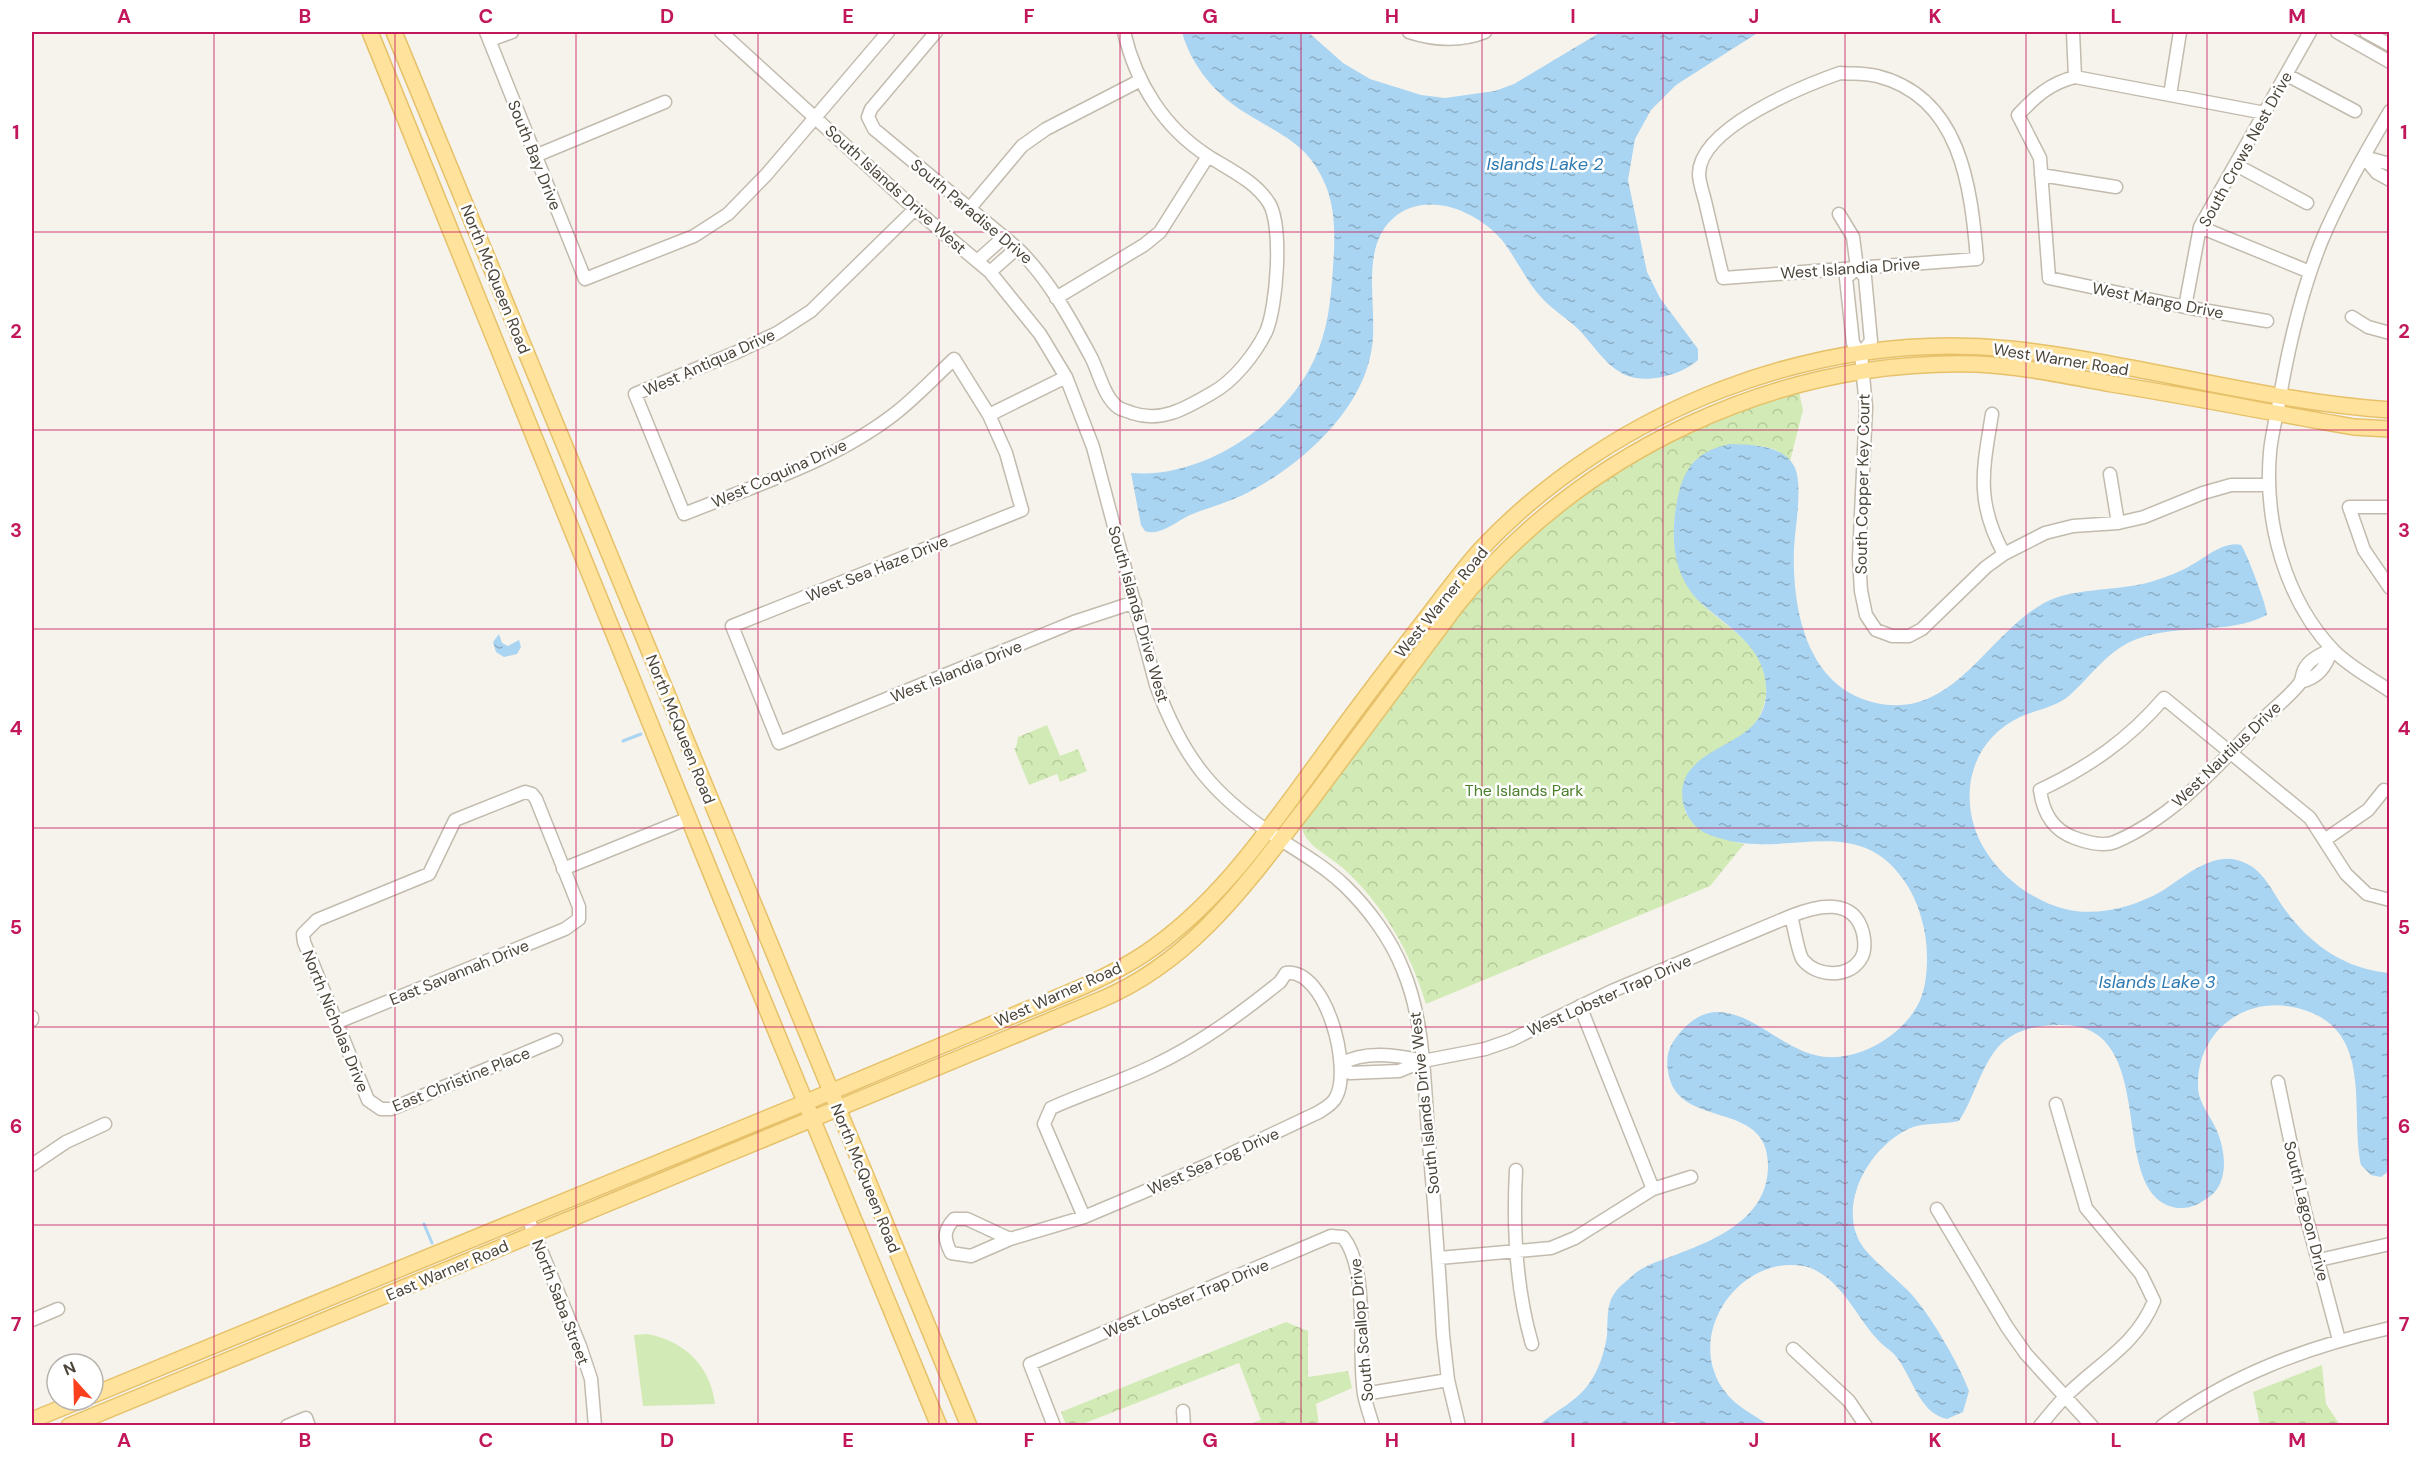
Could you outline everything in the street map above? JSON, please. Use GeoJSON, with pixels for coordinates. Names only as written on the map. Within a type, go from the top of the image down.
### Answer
{"type":"FeatureCollection","features":[{"type":"Feature","properties":{"kind":"main road","name":"North McQueen Road"},"geometry":{"type":"LineString","coordinates":[[370,32],[741,948],[825,1114],[939,1425]]}},
{"type":"Feature","properties":{"kind":"main road","name":"North McQueen Road"},"geometry":{"type":"LineString","coordinates":[[394,32],[770,943],[825,1114],[969,1425]]}},
{"type":"Feature","properties":{"kind":"main road","name":"West Warner Road"},"geometry":{"type":"LineString","coordinates":[[818,1097],[1092,982],[1144,954],[1191,918],[1215,895],[1267,830],[1464,570],[1492,539],[1562,478],[1651,422],[1710,394],[1808,363],[1861,354],[1914,349],[2004,349],[2055,355],[2280,397],[2390,410]]}},
{"type":"Feature","properties":{"kind":"main road","name":"West Warner Road"},"geometry":{"type":"LineString","coordinates":[[825,1114],[1100,1000],[1143,977],[1204,932],[1231,904],[1476,582],[1556,505],[1620,461],[1692,422],[1764,394],[1862,372],[1976,364],[2050,372],[2354,427],[2390,429]]}},
{"type":"Feature","properties":{"kind":"main road"},"geometry":{"type":"LineString","coordinates":[[689,818],[714,807]]}},
{"type":"Feature","properties":{"kind":"main road"},"geometry":{"type":"LineString","coordinates":[[741,948],[770,943]]}},
{"type":"Feature","properties":{"kind":"main road"},"geometry":{"type":"LineString","coordinates":[[1092,982],[1100,1000]]}},
{"type":"Feature","properties":{"kind":"main road","name":"East Warner Road"},"geometry":{"type":"LineString","coordinates":[[105,1390],[818,1097]]}},
{"type":"Feature","properties":{"kind":"main road","name":"East Warner Road"},"geometry":{"type":"LineString","coordinates":[[69,1425],[825,1114]]}},
{"type":"Feature","properties":{"kind":"main road"},"geometry":{"type":"LineString","coordinates":[[194,1374],[204,1361],[236,1347],[247,1332]]}},
{"type":"Feature","properties":{"kind":"main road"},"geometry":{"type":"LineString","coordinates":[[931,1407],[957,1397]]}},
{"type":"Feature","properties":{"kind":"main road"},"geometry":{"type":"LineString","coordinates":[[32,1420],[52,1412]]}},
{"type":"Feature","properties":{"kind":"street"},"geometry":{"type":"LineString","coordinates":[[488,36],[512,32]]}},
{"type":"Feature","properties":{"kind":"street","name":"South Islands Drive West"},"geometry":{"type":"LineString","coordinates":[[721,32],[915,209],[990,272],[1040,334],[1066,377],[1092,447],[1156,685],[1187,754],[1207,780],[1280,840],[1311,858],[1343,884],[1386,937],[1404,970],[1414,1004],[1423,1061],[1448,1380],[1459,1425]]}},
{"type":"Feature","properties":{"kind":"street"},"geometry":{"type":"LineString","coordinates":[[816,117],[888,32]]}},
{"type":"Feature","properties":{"kind":"street","name":"South Paradise Drive"},"geometry":{"type":"LineString","coordinates":[[936,32],[871,109],[868,117],[873,129],[970,208],[1038,268],[1092,359],[1107,393],[1119,408],[1141,416],[1162,416],[1183,410],[1219,389],[1251,357],[1266,331],[1276,270],[1278,225],[1270,204],[1256,186],[1208,156]]}},
{"type":"Feature","properties":{"kind":"street"},"geometry":{"type":"LineString","coordinates":[[1056,298],[1144,245],[1160,232],[1208,156],[1185,140],[1163,116],[1141,80],[1124,32]]}},
{"type":"Feature","properties":{"kind":"street"},"geometry":{"type":"LineString","coordinates":[[1409,32],[1446,39],[1471,38],[1485,32]]}},
{"type":"Feature","properties":{"kind":"street"},"geometry":{"type":"LineString","coordinates":[[2073,32],[2074,77]]}},
{"type":"Feature","properties":{"kind":"street"},"geometry":{"type":"LineString","coordinates":[[2170,95],[2181,32]]}},
{"type":"Feature","properties":{"kind":"street","name":"South Crows Nest Drive"},"geometry":{"type":"LineString","coordinates":[[2185,307],[2200,227],[2310,32]]}},
{"type":"Feature","properties":{"kind":"street"},"geometry":{"type":"LineString","coordinates":[[2337,32],[2390,62]]}},
{"type":"Feature","properties":{"kind":"street"},"geometry":{"type":"LineString","coordinates":[[2366,32],[2390,45]]}},
{"type":"Feature","properties":{"kind":"street","name":"South Bay Drive"},"geometry":{"type":"LineString","coordinates":[[488,36],[585,279],[694,236],[728,214],[816,117]]}},
{"type":"Feature","properties":{"kind":"street","name":"West Islandia Drive"},"geometry":{"type":"LineString","coordinates":[[1840,73],[1876,75],[1905,88],[1935,111],[1953,138],[1970,190],[1977,259],[1857,268],[1723,278],[1699,174],[1703,155],[1716,139],[1739,123],[1806,85],[1840,73]]}},
{"type":"Feature","properties":{"kind":"street"},"geometry":{"type":"LineString","coordinates":[[2287,75],[2355,111]]}},
{"type":"Feature","properties":{"kind":"street"},"geometry":{"type":"LineString","coordinates":[[2116,187],[2041,175],[2040,158],[2018,116],[2039,94],[2057,81],[2074,77],[2265,113]]}},
{"type":"Feature","properties":{"kind":"street"},"geometry":{"type":"LineString","coordinates":[[970,208],[1022,146],[1046,129],[1141,80]]}},
{"type":"Feature","properties":{"kind":"street"},"geometry":{"type":"LineString","coordinates":[[535,156],[665,102]]}},
{"type":"Feature","properties":{"kind":"street"},"geometry":{"type":"LineString","coordinates":[[2390,111],[2343,194],[2310,272],[2289,348],[2270,452],[2269,485],[2276,543],[2290,581],[2308,617],[2332,649],[2390,691]]}},
{"type":"Feature","properties":{"kind":"street"},"geometry":{"type":"LineString","coordinates":[[2364,157],[2390,164]]}},
{"type":"Feature","properties":{"kind":"street"},"geometry":{"type":"LineString","coordinates":[[2364,157],[2377,173],[2390,180]]}},
{"type":"Feature","properties":{"kind":"street"},"geometry":{"type":"LineString","coordinates":[[2236,165],[2307,203]]}},
{"type":"Feature","properties":{"kind":"street","name":"West Mango Drive"},"geometry":{"type":"LineString","coordinates":[[2041,175],[2049,278],[2185,307],[2267,321]]}},
{"type":"Feature","properties":{"kind":"street","name":"West Antiqua Drive"},"geometry":{"type":"LineString","coordinates":[[684,514],[635,394],[737,352],[777,333],[811,311],[915,209]]}},
{"type":"Feature","properties":{"kind":"street","name":"South Copper Key Court"},"geometry":{"type":"LineString","coordinates":[[1839,214],[1853,237],[1857,268],[1865,277],[1871,341],[1861,354]]}},
{"type":"Feature","properties":{"kind":"street"},"geometry":{"type":"LineString","coordinates":[[2200,227],[2310,272]]}},
{"type":"Feature","properties":{"kind":"street"},"geometry":{"type":"LineString","coordinates":[[977,261],[1004,237]]}},
{"type":"Feature","properties":{"kind":"street"},"geometry":{"type":"LineString","coordinates":[[990,272],[1017,248]]}},
{"type":"Feature","properties":{"kind":"street","name":"South Copper Key Court"},"geometry":{"type":"LineString","coordinates":[[1857,268],[1846,278],[1853,343],[1861,354],[1866,407],[1859,558],[1861,591],[1866,615],[1876,630],[1892,636],[1909,636],[1922,629],[1986,567],[2004,554]]}},
{"type":"Feature","properties":{"kind":"street"},"geometry":{"type":"LineString","coordinates":[[2352,317],[2368,327],[2390,333]]}},
{"type":"Feature","properties":{"kind":"street","name":"West Coquina Drive"},"geometry":{"type":"LineString","coordinates":[[684,514],[814,462],[858,438],[897,412],[954,359],[989,415]]}},
{"type":"Feature","properties":{"kind":"street"},"geometry":{"type":"LineString","coordinates":[[989,415],[1066,377]]}},
{"type":"Feature","properties":{"kind":"street"},"geometry":{"type":"LineString","coordinates":[[1992,414],[1983,471],[1984,498],[1990,527],[2004,554],[2055,531],[2073,526],[2118,523],[2231,485],[2269,485]]}},
{"type":"Feature","properties":{"kind":"street","name":"West Sea Haze Drive"},"geometry":{"type":"LineString","coordinates":[[779,744],[732,626],[1022,510],[1006,453],[989,415]]}},
{"type":"Feature","properties":{"kind":"street"},"geometry":{"type":"LineString","coordinates":[[2110,474],[2118,523]]}},
{"type":"Feature","properties":{"kind":"street"},"geometry":{"type":"LineString","coordinates":[[2390,507],[2349,507],[2364,550],[2390,588]]}},
{"type":"Feature","properties":{"kind":"street","name":"West Islandia Drive"},"geometry":{"type":"LineString","coordinates":[[779,744],[1074,622],[1135,602]]}},
{"type":"Feature","properties":{"kind":"street","name":"West Nautilus Drive"},"geometry":{"type":"LineString","coordinates":[[2229,753],[2164,698],[2140,726],[2116,746],[2040,790],[2042,806],[2052,823],[2064,834],[2091,843],[2113,843],[2175,806],[2229,753],[2300,682],[2312,679],[2325,666],[2332,649]]}},
{"type":"Feature","properties":{"kind":"street"},"geometry":{"type":"LineString","coordinates":[[2229,753],[2310,818],[2346,874],[2367,894],[2390,900]]}},
{"type":"Feature","properties":{"kind":"street"},"geometry":{"type":"LineString","coordinates":[[2326,840],[2368,810],[2384,790]]}},
{"type":"Feature","properties":{"kind":"street","name":"North Nicholas Drive"},"geometry":{"type":"LineString","coordinates":[[368,1100],[304,942],[303,934],[317,920],[429,874],[455,820],[518,793],[532,794],[536,799],[563,869]]}},
{"type":"Feature","properties":{"kind":"street"},"geometry":{"type":"LineString","coordinates":[[563,869],[689,818]]}},
{"type":"Feature","properties":{"kind":"street","name":"East Savannah Drive"},"geometry":{"type":"LineString","coordinates":[[338,1022],[565,929],[579,919],[579,907],[563,869]]}},
{"type":"Feature","properties":{"kind":"street","name":"West Lobster Trap Drive"},"geometry":{"type":"LineString","coordinates":[[1423,1061],[1485,1049],[1521,1035],[1580,1006],[1791,916],[1812,908],[1833,906],[1851,912],[1860,924],[1865,945],[1860,960],[1848,969],[1830,974],[1814,970],[1801,958],[1791,916]]}},
{"type":"Feature","properties":{"kind":"street"},"geometry":{"type":"LineString","coordinates":[[1084,1217],[1046,1131],[1044,1124],[1046,1114],[1051,1108],[1153,1066],[1189,1047],[1224,1026],[1280,982],[1286,973],[1297,972],[1312,984],[1322,999],[1334,1030],[1341,1064],[1352,1058],[1398,1055],[1423,1061]]}},
{"type":"Feature","properties":{"kind":"street"},"geometry":{"type":"LineString","coordinates":[[1580,1006],[1653,1189]]}},
{"type":"Feature","properties":{"kind":"street","name":"East Christine Place"},"geometry":{"type":"LineString","coordinates":[[368,1100],[381,1109],[391,1109],[470,1083],[556,1040]]}},
{"type":"Feature","properties":{"kind":"street","name":"West Sea Fog Drive"},"geometry":{"type":"LineString","coordinates":[[1010,1239],[967,1219],[954,1219],[946,1228],[945,1241],[951,1253],[971,1256],[1010,1239],[1084,1217],[1205,1167],[1332,1104],[1337,1096],[1341,1064]]}},
{"type":"Feature","properties":{"kind":"street","name":"South Lagoon Drive"},"geometry":{"type":"LineString","coordinates":[[2278,1082],[2305,1212],[2339,1340]]}},
{"type":"Feature","properties":{"kind":"street"},"geometry":{"type":"LineString","coordinates":[[2040,1425],[2065,1397],[2129,1341],[2145,1322],[2154,1301],[2141,1274],[2086,1208],[2056,1104]]}},
{"type":"Feature","properties":{"kind":"street"},"geometry":{"type":"LineString","coordinates":[[32,1165],[66,1142],[105,1124]]}},
{"type":"Feature","properties":{"kind":"street"},"geometry":{"type":"LineString","coordinates":[[1516,1170],[1514,1201],[1522,1311],[1532,1344]]}},
{"type":"Feature","properties":{"kind":"street"},"geometry":{"type":"LineString","coordinates":[[1439,1258],[1551,1248],[1575,1238],[1653,1189],[1691,1177]]}},
{"type":"Feature","properties":{"kind":"street"},"geometry":{"type":"LineString","coordinates":[[1937,1209],[2007,1327],[2026,1354],[2093,1425]]}},
{"type":"Feature","properties":{"kind":"street","name":"North Saba Street"},"geometry":{"type":"LineString","coordinates":[[527,1216],[587,1368],[595,1425]]}},
{"type":"Feature","properties":{"kind":"street","name":"West Lobster Trap Drive"},"geometry":{"type":"LineString","coordinates":[[1054,1425],[1030,1364],[1331,1236],[1343,1237]]}},
{"type":"Feature","properties":{"kind":"street","name":"South Scallop Drive"},"geometry":{"type":"LineString","coordinates":[[1343,1237],[1353,1249],[1357,1270],[1364,1394],[1373,1425]]}},
{"type":"Feature","properties":{"kind":"street"},"geometry":{"type":"LineString","coordinates":[[2319,1260],[2371,1246],[2390,1244]]}},
{"type":"Feature","properties":{"kind":"street"},"geometry":{"type":"LineString","coordinates":[[32,1320],[58,1309]]}},
{"type":"Feature","properties":{"kind":"street"},"geometry":{"type":"LineString","coordinates":[[2162,1425],[2193,1402],[2295,1353],[2390,1328]]}},
{"type":"Feature","properties":{"kind":"street"},"geometry":{"type":"LineString","coordinates":[[1793,1349],[1849,1401],[1866,1425]]}},
{"type":"Feature","properties":{"kind":"street"},"geometry":{"type":"LineString","coordinates":[[1364,1394],[1448,1380]]}},
{"type":"Feature","properties":{"kind":"street"},"geometry":{"type":"LineString","coordinates":[[1184,1411],[1184,1425]]}},
{"type":"Feature","properties":{"kind":"street"},"geometry":{"type":"LineString","coordinates":[[287,1425],[307,1422]]}},
{"type":"Feature","properties":{"kind":"green space","name":"The Islands Park"},"geometry":{"type":"Polygon","coordinates":[[[1799,392],[1803,410],[1790,461],[1776,450],[1763,446],[1679,493],[1675,517],[1675,549],[1686,582],[1707,609],[1746,642],[1757,655],[1764,670],[1766,695],[1759,716],[1743,736],[1692,769],[1685,812],[1697,825],[1711,834],[1744,844],[1710,886],[1426,1004],[1420,984],[1394,930],[1358,883],[1311,843],[1306,837],[1302,823],[1481,587],[1551,520],[1626,467],[1667,445],[1709,425],[1799,392]]]}},
{"type":"Feature","properties":{"kind":"green space"},"geometry":{"type":"Polygon","coordinates":[[[1047,725],[1060,756],[1078,749],[1087,771],[1060,782],[1057,774],[1029,785],[1014,748],[1016,748],[1018,737],[1047,725]]]}},
{"type":"Feature","properties":{"kind":"green space"},"geometry":{"type":"Polygon","coordinates":[[[1286,1322],[1308,1331],[1308,1377],[1348,1371],[1352,1388],[1316,1404],[1319,1425],[1248,1425],[1261,1420],[1239,1363],[1080,1425],[1066,1425],[1061,1412],[1286,1322]]]}},
{"type":"Feature","properties":{"kind":"green space"},"geometry":{"type":"Polygon","coordinates":[[[647,1334],[673,1343],[693,1357],[708,1378],[715,1404],[643,1406],[634,1335],[647,1334]]]}},
{"type":"Feature","properties":{"kind":"green space"},"geometry":{"type":"Polygon","coordinates":[[[2322,1365],[2326,1404],[2340,1425],[2260,1425],[2253,1392],[2322,1365]]]}},
{"type":"Feature","properties":{"kind":"water","name":"Islands Lake 2"},"geometry":{"type":"Polygon","coordinates":[[[1182,32],[1308,32],[1343,63],[1370,79],[1421,95],[1445,98],[1495,91],[1514,84],[1601,32],[1759,32],[1676,85],[1651,110],[1635,139],[1628,180],[1647,272],[1660,298],[1698,349],[1698,360],[1681,371],[1662,377],[1634,378],[1624,374],[1606,361],[1576,327],[1540,296],[1502,240],[1492,230],[1467,213],[1453,208],[1424,205],[1410,208],[1397,215],[1384,228],[1377,244],[1373,261],[1371,353],[1365,375],[1355,396],[1341,416],[1308,452],[1269,481],[1242,496],[1190,515],[1168,528],[1156,532],[1145,531],[1141,525],[1131,473],[1159,472],[1186,467],[1213,457],[1239,443],[1283,406],[1301,383],[1319,349],[1328,315],[1332,279],[1333,216],[1326,186],[1319,171],[1302,149],[1292,141],[1223,97],[1191,56],[1182,32]]]}},
{"type":"Feature","properties":{"kind":"water","name":"Islands Lake 3"},"geometry":{"type":"Polygon","coordinates":[[[1730,444],[1775,450],[1790,460],[1795,468],[1798,496],[1794,572],[1800,619],[1818,662],[1832,679],[1850,693],[1872,702],[1900,705],[1924,700],[1946,689],[1966,673],[2003,635],[2044,603],[2073,593],[2153,581],[2187,568],[2218,549],[2233,544],[2241,545],[2256,579],[2267,615],[2218,628],[2153,634],[2127,643],[2101,664],[2070,695],[2005,726],[1992,737],[1975,764],[1970,795],[1975,829],[1989,856],[2010,879],[2036,898],[2077,911],[2102,911],[2140,902],[2162,891],[2197,868],[2217,860],[2237,860],[2246,863],[2266,881],[2296,924],[2319,945],[2331,954],[2358,967],[2389,973],[2389,1171],[2381,1177],[2371,1175],[2361,1165],[2355,1076],[2350,1056],[2342,1037],[2328,1022],[2307,1011],[2287,1006],[2267,1006],[2249,1010],[2232,1018],[2207,1046],[2200,1065],[2198,1086],[2202,1104],[2220,1139],[2224,1157],[2223,1176],[2220,1184],[2209,1197],[2188,1208],[2180,1208],[2157,1198],[2143,1176],[2135,1146],[2124,1079],[2112,1050],[2091,1031],[2058,1025],[2029,1029],[2015,1034],[1996,1050],[1984,1069],[1959,1121],[1913,1127],[1884,1146],[1862,1176],[1853,1210],[1854,1228],[1861,1244],[1871,1257],[1913,1296],[1928,1316],[1959,1368],[1969,1391],[1963,1412],[1947,1419],[1929,1409],[1916,1392],[1900,1362],[1869,1330],[1841,1291],[1824,1275],[1810,1268],[1787,1265],[1766,1270],[1747,1280],[1731,1294],[1719,1312],[1712,1332],[1710,1352],[1715,1373],[1726,1393],[1740,1406],[1769,1425],[1684,1426],[1673,1422],[1650,1426],[1539,1425],[1579,1395],[1593,1377],[1605,1347],[1611,1298],[1618,1289],[1645,1267],[1703,1244],[1734,1226],[1748,1215],[1758,1202],[1765,1186],[1768,1167],[1765,1145],[1754,1131],[1739,1122],[1687,1102],[1675,1090],[1667,1063],[1669,1050],[1675,1039],[1692,1021],[1710,1013],[1727,1013],[1744,1018],[1797,1048],[1815,1055],[1829,1057],[1858,1053],[1873,1047],[1898,1030],[1916,1008],[1925,984],[1927,948],[1921,917],[1909,888],[1885,860],[1866,848],[1845,843],[1823,841],[1754,844],[1730,841],[1699,829],[1688,816],[1685,808],[1683,784],[1691,769],[1712,752],[1747,730],[1763,710],[1766,695],[1761,665],[1754,653],[1735,631],[1701,603],[1691,591],[1683,579],[1675,551],[1676,506],[1686,474],[1703,454],[1730,444]]]}},
{"type":"Feature","properties":{"kind":"water"},"geometry":{"type":"Polygon","coordinates":[[[499,634],[502,643],[508,646],[519,640],[521,647],[517,654],[504,657],[496,652],[493,642],[499,634]]]}},
{"type":"Feature","properties":{"kind":"waterway"},"geometry":{"type":"LineString","coordinates":[[623,741],[641,734]]}},
{"type":"Feature","properties":{"kind":"waterway"},"geometry":{"type":"LineString","coordinates":[[424,1224],[432,1243]]}}]}
